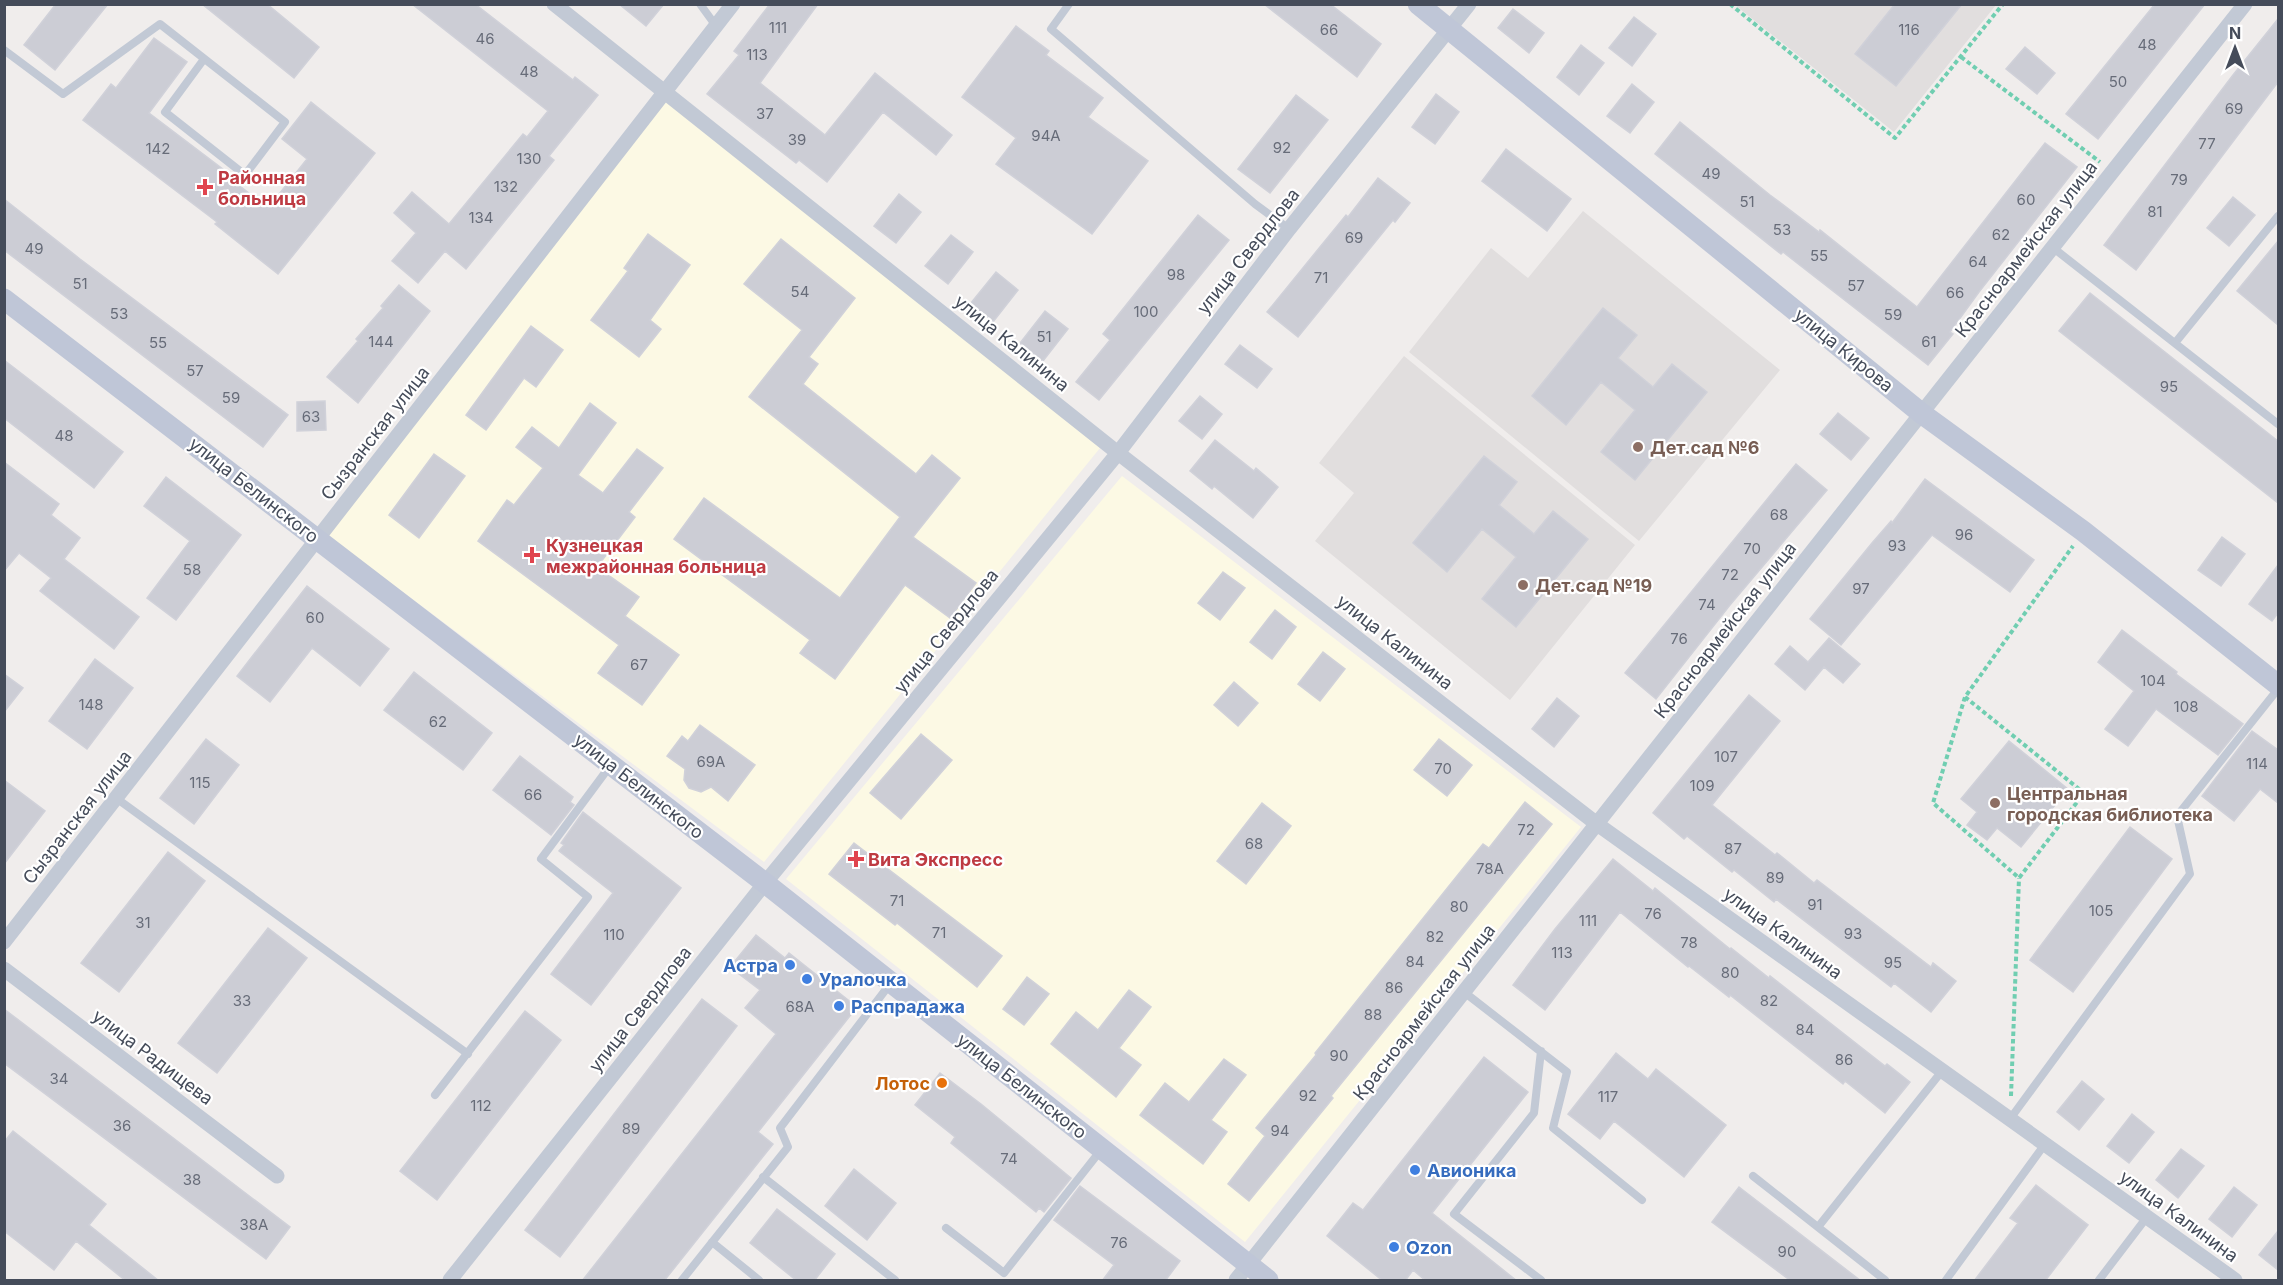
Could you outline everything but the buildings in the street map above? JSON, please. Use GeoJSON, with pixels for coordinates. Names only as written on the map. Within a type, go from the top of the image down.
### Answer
{"type":"FeatureCollection","features":[{"type":"Feature","properties":{"kind":"street","name":"улица Калинина"},"geometry":{"type":"LineString","coordinates":[[554,4],[1118,453],[1597,824],[2235,1281]]}},
{"type":"Feature","properties":{"kind":"street","name":"Сызранская улица"},"geometry":{"type":"LineString","coordinates":[[4,942],[733,4]]}},
{"type":"Feature","properties":{"kind":"street","name":"улица Кирова"},"geometry":{"type":"LineString","coordinates":[[1418,4],[1921,413],[2084,531],[2278,684]]}},
{"type":"Feature","properties":{"kind":"street","name":"улица Свердлова"},"geometry":{"type":"LineString","coordinates":[[450,1281],[765,883],[1118,453],[1288,229],[1469,4]]}},
{"type":"Feature","properties":{"kind":"street","name":"Красноармейская улица"},"geometry":{"type":"LineString","coordinates":[[1242,1273],[2245,4]]}},
{"type":"Feature","properties":{"kind":"street","name":"улица Белинского"},"geometry":{"type":"LineString","coordinates":[[4,298],[765,883],[1102,1149],[1242,1273],[1268,1281]]}},
{"type":"Feature","properties":{"kind":"street","name":"улица Радищева"},"geometry":{"type":"LineString","coordinates":[[4,969],[278,1176]]}},
{"type":"Feature","properties":{"kind":"lane"},"geometry":{"type":"LineString","coordinates":[[700,4],[716,26]]}},
{"type":"Feature","properties":{"kind":"lane"},"geometry":{"type":"LineString","coordinates":[[1070,4],[1050,29],[1288,229]]}},
{"type":"Feature","properties":{"kind":"lane"},"geometry":{"type":"LineString","coordinates":[[4,50],[63,94],[160,24],[285,122],[244,175],[165,112],[204,59]]}},
{"type":"Feature","properties":{"kind":"lane"},"geometry":{"type":"LineString","coordinates":[[2175,343],[2278,216]]}},
{"type":"Feature","properties":{"kind":"lane"},"geometry":{"type":"LineString","coordinates":[[2052,247],[2278,424]]}},
{"type":"Feature","properties":{"kind":"lane"},"geometry":{"type":"LineString","coordinates":[[2010,1119],[2190,874],[2177,816],[2278,689]]}},
{"type":"Feature","properties":{"kind":"lane"},"geometry":{"type":"LineString","coordinates":[[435,1095],[588,897],[541,859],[611,765]]}},
{"type":"Feature","properties":{"kind":"lane"},"geometry":{"type":"LineString","coordinates":[[116,798],[468,1054]]}},
{"type":"Feature","properties":{"kind":"lane"},"geometry":{"type":"LineString","coordinates":[[682,1281],[788,1147],[780,1128],[891,983]]}},
{"type":"Feature","properties":{"kind":"lane"},"geometry":{"type":"LineString","coordinates":[[1464,992],[1567,1072],[1553,1128],[1642,1200]]}},
{"type":"Feature","properties":{"kind":"lane"},"geometry":{"type":"LineString","coordinates":[[1541,1051],[1534,1113],[1454,1214],[1541,1281]]}},
{"type":"Feature","properties":{"kind":"lane"},"geometry":{"type":"LineString","coordinates":[[1818,1227],[1942,1071]]}},
{"type":"Feature","properties":{"kind":"lane"},"geometry":{"type":"LineString","coordinates":[[1946,1281],[2045,1144]]}},
{"type":"Feature","properties":{"kind":"lane"},"geometry":{"type":"LineString","coordinates":[[946,1228],[1004,1273],[1102,1149]]}},
{"type":"Feature","properties":{"kind":"lane"},"geometry":{"type":"LineString","coordinates":[[1753,1176],[1885,1281]]}},
{"type":"Feature","properties":{"kind":"lane"},"geometry":{"type":"LineString","coordinates":[[763,1177],[895,1281]]}},
{"type":"Feature","properties":{"kind":"lane"},"geometry":{"type":"LineString","coordinates":[[2099,1281],[2147,1217]]}},
{"type":"Feature","properties":{"kind":"lane"},"geometry":{"type":"LineString","coordinates":[[711,1242],[759,1281]]}},
{"type":"Feature","properties":{"kind":"path"},"geometry":{"type":"LineString","coordinates":[[1730,4],[1895,138],[2003,4]]}},
{"type":"Feature","properties":{"kind":"path"},"geometry":{"type":"LineString","coordinates":[[1961,57],[2112,172]]}},
{"type":"Feature","properties":{"kind":"path"},"geometry":{"type":"LineString","coordinates":[[2019,878],[1933,803],[1965,697],[2084,531]]}},
{"type":"Feature","properties":{"kind":"path"},"geometry":{"type":"LineString","coordinates":[[1965,697],[2084,793],[2019,878],[2010,1119]]}},
{"type":"Feature","properties":{"kind":"shaded area"},"geometry":{"type":"Polygon","coordinates":[[[1735,5],[1996,5],[1894,132],[1735,5]]]}},
{"type":"Feature","properties":{"kind":"shaded area"},"geometry":{"type":"Polygon","coordinates":[[[667,100],[1100,448],[764,862],[328,536],[667,100]]]}},
{"type":"Feature","properties":{"kind":"shaded area"},"geometry":{"type":"Polygon","coordinates":[[[1583,211],[1780,370],[1639,541],[1409,352],[1491,248],[1528,278],[1583,211]]]}},
{"type":"Feature","properties":{"kind":"shaded area"},"geometry":{"type":"Polygon","coordinates":[[[1404,356],[1635,545],[1510,700],[1315,541],[1354,493],[1319,463],[1404,356]]]}},
{"type":"Feature","properties":{"kind":"shaded area"},"geometry":{"type":"Polygon","coordinates":[[[1122,476],[1581,827],[1245,1242],[786,879],[1122,476]]]}},
{"type":"Feature","properties":{"kind":"place","name":"Районная больница"},"geometry":{"type":"Point","coordinates":[205,187]}},
{"type":"Feature","properties":{"kind":"place","name":"Дет.сад №6"},"geometry":{"type":"Point","coordinates":[1638,447]}},
{"type":"Feature","properties":{"kind":"place","name":"Кузнецкая межрайонная больница"},"geometry":{"type":"Point","coordinates":[532,555]}},
{"type":"Feature","properties":{"kind":"place","name":"Дет.сад №19"},"geometry":{"type":"Point","coordinates":[1523,585]}},
{"type":"Feature","properties":{"kind":"place","name":"Центральная городская библиотека"},"geometry":{"type":"Point","coordinates":[1995,803]}},
{"type":"Feature","properties":{"kind":"place","name":"Вита Экспресс"},"geometry":{"type":"Point","coordinates":[856,859]}},
{"type":"Feature","properties":{"kind":"place","name":"Астра"},"geometry":{"type":"Point","coordinates":[790,965]}},
{"type":"Feature","properties":{"kind":"place","name":"Уралочка"},"geometry":{"type":"Point","coordinates":[807,979]}},
{"type":"Feature","properties":{"kind":"place","name":"Распрадажа"},"geometry":{"type":"Point","coordinates":[839,1006]}},
{"type":"Feature","properties":{"kind":"place","name":"Лотос"},"geometry":{"type":"Point","coordinates":[942,1083]}},
{"type":"Feature","properties":{"kind":"place","name":"Авионика"},"geometry":{"type":"Point","coordinates":[1415,1170]}},
{"type":"Feature","properties":{"kind":"place","name":"Ozon"},"geometry":{"type":"Point","coordinates":[1394,1247]}}]}
